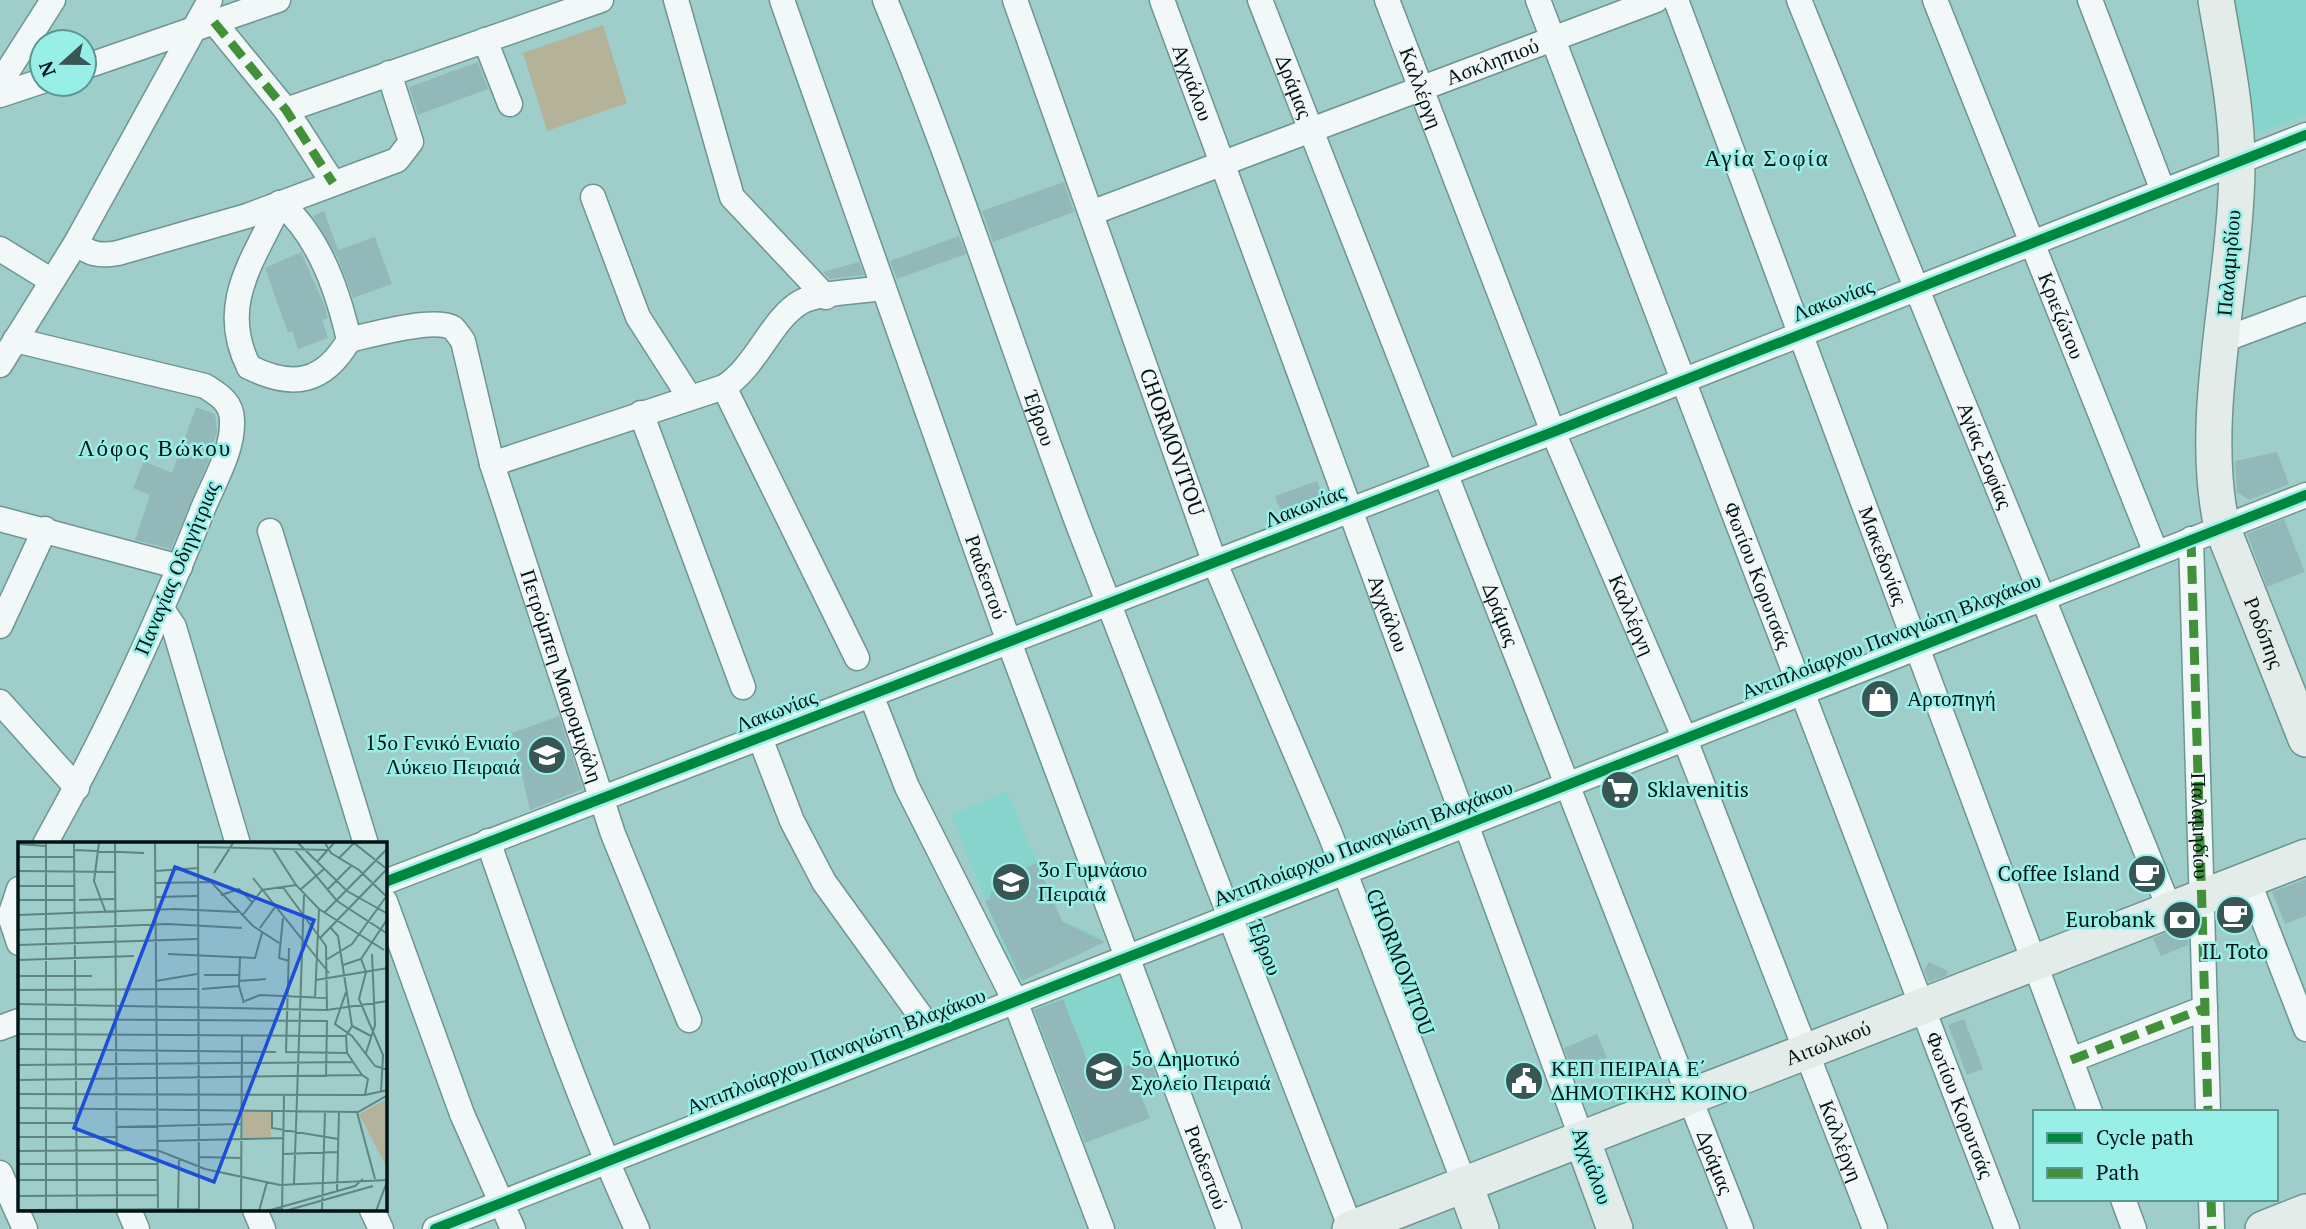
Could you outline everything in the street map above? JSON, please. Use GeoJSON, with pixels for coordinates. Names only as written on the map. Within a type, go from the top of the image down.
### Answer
{"type":"FeatureCollection","features":[{"type":"Feature","properties":{"kind":"street"},"geometry":{"type":"LineString","coordinates":[[0,83],[53,0]]}},
{"type":"Feature","properties":{"kind":"street"},"geometry":{"type":"LineString","coordinates":[[98,60],[206,17],[278,0]]}},
{"type":"Feature","properties":{"kind":"street"},"geometry":{"type":"LineString","coordinates":[[286,110],[601,0]]}},
{"type":"Feature","properties":{"kind":"street"},"geometry":{"type":"LineString","coordinates":[[677,0],[732,197],[826,297]]}},
{"type":"Feature","properties":{"kind":"street","name":"Ραιδεστού"},"geometry":{"type":"LineString","coordinates":[[782,0],[1009,642],[1229,1229]]}},
{"type":"Feature","properties":{"kind":"street","name":"Έβρου"},"geometry":{"type":"LineString","coordinates":[[884,0],[916,76],[1109,603],[1232,915],[1351,1229]]}},
{"type":"Feature","properties":{"kind":"street","name":"CHORMOVITOU"},"geometry":{"type":"LineString","coordinates":[[1015,0],[1214,561],[1344,871],[1481,1229]]}},
{"type":"Feature","properties":{"kind":"street","name":"Αγχιάλου"},"geometry":{"type":"LineString","coordinates":[[1162,0],[1615,1229]]}},
{"type":"Feature","properties":{"kind":"street","name":"Δράμας"},"geometry":{"type":"LineString","coordinates":[[1260,0],[1741,1229]]}},
{"type":"Feature","properties":{"kind":"street","name":"Καλλέργη"},"geometry":{"type":"LineString","coordinates":[[1387,0],[1553,432],[1669,708],[1684,737],[1875,1229]]}},
{"type":"Feature","properties":{"kind":"street","name":"Φωτίου Κορυτσάς"},"geometry":{"type":"LineString","coordinates":[[1538,0],[2007,1229]]}},
{"type":"Feature","properties":{"kind":"street","name":"Ασκληπιού"},"geometry":{"type":"LineString","coordinates":[[1091,213],[1656,0]]}},
{"type":"Feature","properties":{"kind":"street","name":"Μακεδονίας"},"geometry":{"type":"LineString","coordinates":[[1676,0],[2089,1110]]}},
{"type":"Feature","properties":{"kind":"street","name":"Αγίας Σοφίας"},"geometry":{"type":"LineString","coordinates":[[1799,0],[2170,910]]}},
{"type":"Feature","properties":{"kind":"street","name":"Κριεζώτου"},"geometry":{"type":"LineString","coordinates":[[1935,0],[2156,553]]}},
{"type":"Feature","properties":{"kind":"street"},"geometry":{"type":"LineString","coordinates":[[2090,0],[2163,191]]}},
{"type":"Feature","properties":{"kind":"street","name":"Παλαμηδίου"},"geometry":{"type":"LineString","coordinates":[[2208,1110],[2202,898],[2207,533],[2216,498],[2215,444],[2237,163],[2234,105],[2216,0]]}},
{"type":"Feature","properties":{"kind":"street"},"geometry":{"type":"LineString","coordinates":[[206,17],[286,110],[333,183]]}},
{"type":"Feature","properties":{"kind":"street"},"geometry":{"type":"LineString","coordinates":[[0,365],[76,243],[206,17]]}},
{"type":"Feature","properties":{"kind":"street"},"geometry":{"type":"LineString","coordinates":[[485,40],[510,104]]}},
{"type":"Feature","properties":{"kind":"street"},"geometry":{"type":"LineString","coordinates":[[76,243],[87,252],[102,256],[118,253],[280,203],[397,160],[411,142],[388,73]]}},
{"type":"Feature","properties":{"kind":"street"},"geometry":{"type":"LineString","coordinates":[[0,95],[28,86]]}},
{"type":"Feature","properties":{"kind":"street","name":"Λακωνίας"},"geometry":{"type":"LineString","coordinates":[[387,880],[1553,432],[2306,135]]}},
{"type":"Feature","properties":{"kind":"street"},"geometry":{"type":"LineString","coordinates":[[593,197],[638,317],[690,398]]}},
{"type":"Feature","properties":{"kind":"street"},"geometry":{"type":"LineString","coordinates":[[280,203],[298,218],[309,234],[335,294],[349,340],[338,359],[325,371],[289,381],[267,376],[249,367],[238,344],[236,300],[280,203]]}},
{"type":"Feature","properties":{"kind":"street"},"geometry":{"type":"LineString","coordinates":[[0,249],[52,281]]}},
{"type":"Feature","properties":{"kind":"street"},"geometry":{"type":"LineString","coordinates":[[492,464],[724,387],[743,373],[789,311],[801,302],[882,288]]}},
{"type":"Feature","properties":{"kind":"street"},"geometry":{"type":"LineString","coordinates":[[2223,340],[2306,309]]}},
{"type":"Feature","properties":{"kind":"street","name":"Πετρόμπεη Μαυρομιχάλη"},"geometry":{"type":"LineString","coordinates":[[349,340],[438,325],[452,328],[463,341],[492,464],[602,798],[625,867],[689,1020]]}},
{"type":"Feature","properties":{"kind":"street"},"geometry":{"type":"LineString","coordinates":[[15,340],[205,386],[222,396],[249,367]]}},
{"type":"Feature","properties":{"kind":"street"},"geometry":{"type":"LineString","coordinates":[[724,387],[857,658]]}},
{"type":"Feature","properties":{"kind":"street","name":"Παναγίας Οδηγήτριας"},"geometry":{"type":"LineString","coordinates":[[46,842],[76,788],[180,567],[231,436],[230,407],[222,396]]}},
{"type":"Feature","properties":{"kind":"street"},"geometry":{"type":"LineString","coordinates":[[641,414],[743,687]]}},
{"type":"Feature","properties":{"kind":"street","name":"Αντιπλοίαρχου Παναγιώτη Βλαχάκου"},"geometry":{"type":"LineString","coordinates":[[435,1229],[2306,495]]}},
{"type":"Feature","properties":{"kind":"street"},"geometry":{"type":"LineString","coordinates":[[0,519],[180,567]]}},
{"type":"Feature","properties":{"kind":"street"},"geometry":{"type":"LineString","coordinates":[[0,626],[45,529]]}},
{"type":"Feature","properties":{"kind":"street"},"geometry":{"type":"LineString","coordinates":[[270,531],[365,842]]}},
{"type":"Feature","properties":{"kind":"street","name":"Ροδόπης"},"geometry":{"type":"LineString","coordinates":[[2207,533],[2306,739]]}},
{"type":"Feature","properties":{"kind":"street"},"geometry":{"type":"LineString","coordinates":[[162,610],[174,627],[237,842]]}},
{"type":"Feature","properties":{"kind":"street"},"geometry":{"type":"LineString","coordinates":[[872,695],[907,787],[1015,1001],[1102,1229]]}},
{"type":"Feature","properties":{"kind":"street"},"geometry":{"type":"LineString","coordinates":[[0,702],[76,788]]}},
{"type":"Feature","properties":{"kind":"street"},"geometry":{"type":"LineString","coordinates":[[760,738],[792,821],[824,882],[933,1033]]}},
{"type":"Feature","properties":{"kind":"street"},"geometry":{"type":"LineString","coordinates":[[488,841],[551,1023],[606,1162],[638,1229]]}},
{"type":"Feature","properties":{"kind":"street","name":"Αιτωλικού"},"geometry":{"type":"LineString","coordinates":[[1351,1229],[2306,857]]}},
{"type":"Feature","properties":{"kind":"street"},"geometry":{"type":"LineString","coordinates":[[2248,880],[2306,1029]]}},
{"type":"Feature","properties":{"kind":"street"},"geometry":{"type":"LineString","coordinates":[[18,892],[10,916],[18,940]]}},
{"type":"Feature","properties":{"kind":"street"},"geometry":{"type":"LineString","coordinates":[[387,906],[463,1114],[513,1229]]}},
{"type":"Feature","properties":{"kind":"street"},"geometry":{"type":"LineString","coordinates":[[2071,1060],[2205,1007]]}},
{"type":"Feature","properties":{"kind":"street"},"geometry":{"type":"LineString","coordinates":[[0,1028],[18,1021]]}},
{"type":"Feature","properties":{"kind":"street"},"geometry":{"type":"LineString","coordinates":[[0,1173],[25,1229]]}},
{"type":"Feature","properties":{"kind":"street"},"geometry":{"type":"LineString","coordinates":[[2124,1201],[2134,1229]]}},
{"type":"Feature","properties":{"kind":"street"},"geometry":{"type":"LineString","coordinates":[[2211,1201],[2212,1229]]}},
{"type":"Feature","properties":{"kind":"street"},"geometry":{"type":"LineString","coordinates":[[130,1212],[137,1229]]}},
{"type":"Feature","properties":{"kind":"street"},"geometry":{"type":"LineString","coordinates":[[257,1212],[263,1229]]}},
{"type":"Feature","properties":{"kind":"street"},"geometry":{"type":"LineString","coordinates":[[373,1212],[381,1229]]}},
{"type":"Feature","properties":{"kind":"street"},"geometry":{"type":"LineString","coordinates":[[2263,1229],[2306,1212]]}},
{"type":"Feature","properties":{"kind":"shaded area"},"geometry":{"type":"Polygon","coordinates":[[[2235,0],[2306,0],[2306,115],[2256,134],[2235,0]]]}},
{"type":"Feature","properties":{"kind":"shaded area"},"geometry":{"type":"Polygon","coordinates":[[[603,25],[627,103],[547,131],[523,53],[603,25]]]}},
{"type":"Feature","properties":{"kind":"shaded area","name":"3ο Γυμνάσιο Πειραιά"},"geometry":{"type":"Polygon","coordinates":[[[1007,791],[1062,921],[1099,936],[1102,943],[1018,983],[951,815],[1007,791]]]}},
{"type":"Feature","properties":{"kind":"shaded area","name":"5ο Δημοτικό Σχολείο Πειραιά"},"geometry":{"type":"Polygon","coordinates":[[[1120,975],[1163,1087],[1141,1096],[1150,1118],[1079,1145],[1028,1010],[1120,975]]]}},
{"type":"Feature","properties":{"kind":"building"},"geometry":{"type":"Polygon","coordinates":[[[478,62],[488,89],[418,115],[409,87],[478,62]]]}},
{"type":"Feature","properties":{"kind":"building"},"geometry":{"type":"Polygon","coordinates":[[[1064,182],[1074,212],[993,242],[982,211],[1064,182]]]}},
{"type":"Feature","properties":{"kind":"building"},"geometry":{"type":"Polygon","coordinates":[[[324,211],[338,250],[375,237],[392,284],[353,298],[338,258],[313,216],[324,211]]]}},
{"type":"Feature","properties":{"kind":"building"},"geometry":{"type":"Polygon","coordinates":[[[959,236],[966,254],[897,279],[890,261],[959,236]]]}},
{"type":"Feature","properties":{"kind":"building"},"geometry":{"type":"Polygon","coordinates":[[[301,252],[325,307],[328,318],[322,320],[328,338],[298,349],[292,331],[288,333],[265,268],[301,252]]]}},
{"type":"Feature","properties":{"kind":"building"},"geometry":{"type":"Polygon","coordinates":[[[859,262],[864,275],[830,279],[823,272],[859,262]]]}},
{"type":"Feature","properties":{"kind":"building"},"geometry":{"type":"Polygon","coordinates":[[[196,407],[215,414],[217,431],[208,462],[171,549],[135,540],[150,495],[133,488],[144,461],[172,473],[196,407]]]}},
{"type":"Feature","properties":{"kind":"building"},"geometry":{"type":"Polygon","coordinates":[[[2277,452],[2289,484],[2249,500],[2237,492],[2235,461],[2277,452]]]}},
{"type":"Feature","properties":{"kind":"building"},"geometry":{"type":"Polygon","coordinates":[[[1317,481],[1326,504],[1284,520],[1275,496],[1317,481]]]}},
{"type":"Feature","properties":{"kind":"building"},"geometry":{"type":"Polygon","coordinates":[[[2284,519],[2305,572],[2267,587],[2247,534],[2284,519]]]}},
{"type":"Feature","properties":{"kind":"building","name":"15ο Γενικό Ενιαίο Λύκειο Πειραιά"},"geometry":{"type":"Polygon","coordinates":[[[559,716],[583,789],[530,810],[512,733],[559,716]]]}},
{"type":"Feature","properties":{"kind":"building"},"geometry":{"type":"Polygon","coordinates":[[[1037,863],[1062,921],[1105,942],[1022,981],[985,901],[989,899],[996,879],[1037,863]]]}},
{"type":"Feature","properties":{"kind":"building"},"geometry":{"type":"Polygon","coordinates":[[[2306,879],[2306,916],[2285,924],[2272,892],[2306,879]]]}},
{"type":"Feature","properties":{"kind":"building"},"geometry":{"type":"Polygon","coordinates":[[[2188,925],[2188,945],[2161,956],[2153,938],[2188,925]]]}},
{"type":"Feature","properties":{"kind":"building"},"geometry":{"type":"Polygon","coordinates":[[[1929,962],[1948,971],[1946,976],[1929,982],[1924,970],[1929,962]]]}},
{"type":"Feature","properties":{"kind":"building"},"geometry":{"type":"Polygon","coordinates":[[[1063,999],[1094,1078],[1149,1057],[1160,1088],[1141,1096],[1150,1118],[1085,1143],[1034,1010],[1063,999]]]}},
{"type":"Feature","properties":{"kind":"building"},"geometry":{"type":"Polygon","coordinates":[[[1964,1019],[1983,1069],[1967,1075],[1948,1025],[1964,1019]]]}},
{"type":"Feature","properties":{"kind":"building"},"geometry":{"type":"Polygon","coordinates":[[[1597,1034],[1607,1058],[1573,1072],[1564,1048],[1597,1034]]]}},
{"type":"Feature","properties":{"kind":"marked path"},"geometry":{"type":"LineString","coordinates":[[214,22],[286,110],[333,183]]}},
{"type":"Feature","properties":{"kind":"marked path"},"geometry":{"type":"LineString","coordinates":[[2191,539],[2208,1110]]}},
{"type":"Feature","properties":{"kind":"marked path"},"geometry":{"type":"LineString","coordinates":[[2071,1060],[2205,1008]]}},
{"type":"Feature","properties":{"kind":"marked path"},"geometry":{"type":"LineString","coordinates":[[2211,1201],[2212,1229]]}},
{"type":"Feature","properties":{"kind":"cycle path"},"geometry":{"type":"LineString","coordinates":[[387,881],[1553,432],[2306,135]]}},
{"type":"Feature","properties":{"kind":"cycle path"},"geometry":{"type":"LineString","coordinates":[[435,1229],[2306,495]]}},
{"type":"Feature","properties":{"kind":"place","name":"Αρτοπηγή"},"geometry":{"type":"Point","coordinates":[1880,699]}},
{"type":"Feature","properties":{"kind":"place","name":"15ο Γενικό Ενιαίο Λύκειο Πειραιά"},"geometry":{"type":"Point","coordinates":[547,755]}},
{"type":"Feature","properties":{"kind":"place","name":"Sklavenitis"},"geometry":{"type":"Point","coordinates":[1620,790]}},
{"type":"Feature","properties":{"kind":"place","name":"Coffee Island"},"geometry":{"type":"Point","coordinates":[2147,874]}},
{"type":"Feature","properties":{"kind":"place","name":"3ο Γυμνάσιο Πειραιά"},"geometry":{"type":"Point","coordinates":[1011,882]}},
{"type":"Feature","properties":{"kind":"place","name":"IL Toto"},"geometry":{"type":"Point","coordinates":[2235,915]}},
{"type":"Feature","properties":{"kind":"place","name":"Eurobank"},"geometry":{"type":"Point","coordinates":[2182,920]}},
{"type":"Feature","properties":{"kind":"place","name":"5ο Δημοτικό Σχολείο Πειραιά"},"geometry":{"type":"Point","coordinates":[1104,1071]}},
{"type":"Feature","properties":{"kind":"place","name":"ΚΕΠ ΠΕΙΡΑΙΑ Ε΄ ΔΗΜΟΤΙΚΗΣ ΚΟΙΝΟ"},"geometry":{"type":"Point","coordinates":[1524,1081]}},
{"type":"Feature","properties":{"kind":"district","name":"Αγία Σοφία"},"geometry":{"type":"Point","coordinates":[1767,158]}},
{"type":"Feature","properties":{"kind":"district","name":"Λόφος Βώκου"},"geometry":{"type":"Point","coordinates":[155,448]}}]}
